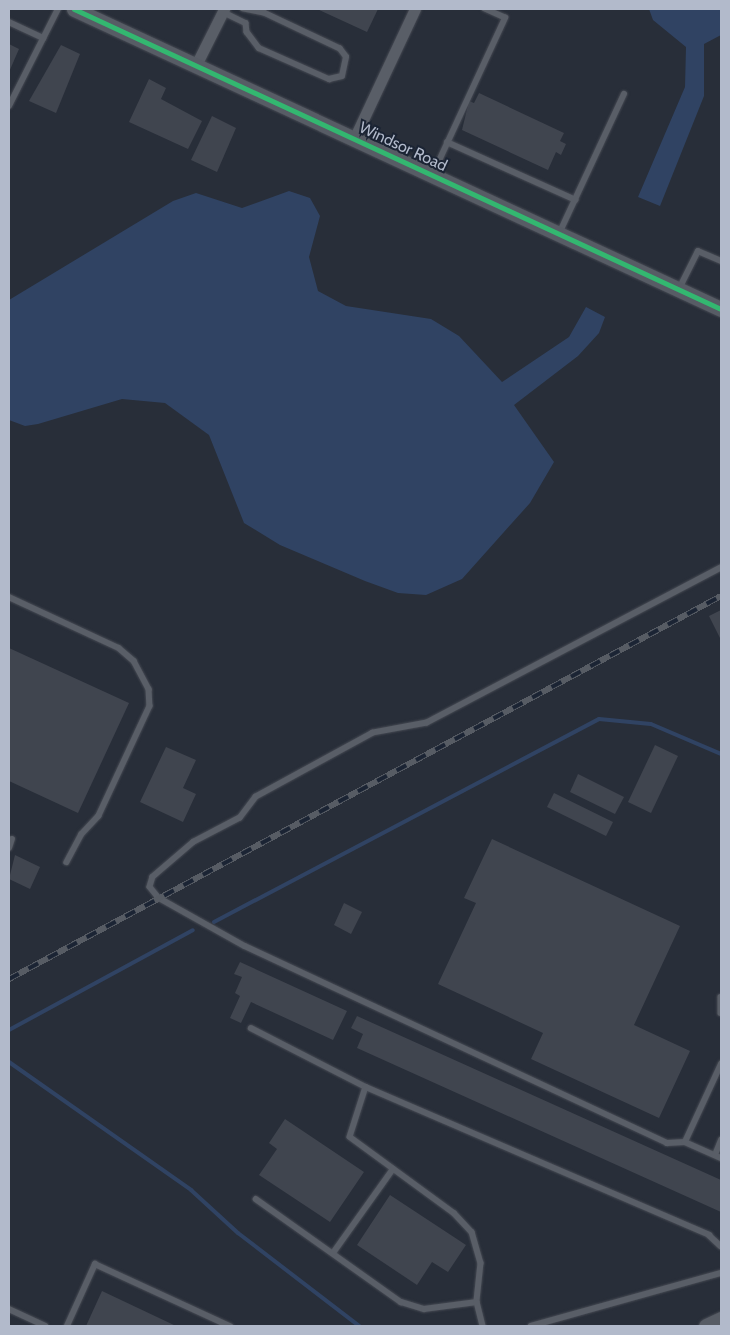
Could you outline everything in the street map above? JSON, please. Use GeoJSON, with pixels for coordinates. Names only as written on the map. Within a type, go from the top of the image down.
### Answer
{"type":"FeatureCollection","features":[{"type":"Feature","properties":{"kind":"street","name":"Windsor Road"},"geometry":{"type":"LineString","coordinates":[[74,9],[721,309]]}},
{"type":"Feature","properties":{"kind":"street"},"geometry":{"type":"LineString","coordinates":[[354,139],[415,9]]}},
{"type":"Feature","properties":{"kind":"street"},"geometry":{"type":"LineString","coordinates":[[196,66],[224,11]]}},
{"type":"Feature","properties":{"kind":"street"},"geometry":{"type":"LineString","coordinates":[[706,1326],[721,1319]]}},
{"type":"Feature","properties":{"kind":"lane"},"geometry":{"type":"LineString","coordinates":[[9,106],[58,9]]}},
{"type":"Feature","properties":{"kind":"lane"},"geometry":{"type":"LineString","coordinates":[[224,11],[246,23],[259,48],[329,79],[342,76],[346,57],[340,49],[264,13],[243,9]]}},
{"type":"Feature","properties":{"kind":"lane"},"geometry":{"type":"LineString","coordinates":[[432,175],[505,18],[485,9]]}},
{"type":"Feature","properties":{"kind":"lane"},"geometry":{"type":"LineString","coordinates":[[9,22],[43,38]]}},
{"type":"Feature","properties":{"kind":"lane"},"geometry":{"type":"LineString","coordinates":[[560,234],[624,94]]}},
{"type":"Feature","properties":{"kind":"lane"},"geometry":{"type":"LineString","coordinates":[[447,142],[576,200]]}},
{"type":"Feature","properties":{"kind":"lane"},"geometry":{"type":"LineString","coordinates":[[679,289],[698,251],[721,261]]}},
{"type":"Feature","properties":{"kind":"lane"},"geometry":{"type":"LineString","coordinates":[[721,568],[427,723],[373,733],[256,797],[240,818],[194,842],[150,882],[159,898],[245,946],[667,1142],[685,1142],[721,1158]]}},
{"type":"Feature","properties":{"kind":"lane"},"geometry":{"type":"LineString","coordinates":[[9,597],[119,648],[134,661],[148,689],[150,706],[99,816],[82,834],[67,862]]}},
{"type":"Feature","properties":{"kind":"lane"},"geometry":{"type":"LineString","coordinates":[[9,848],[12,839]]}},
{"type":"Feature","properties":{"kind":"lane"},"geometry":{"type":"LineString","coordinates":[[721,997],[721,1013]]}},
{"type":"Feature","properties":{"kind":"lane"},"geometry":{"type":"LineString","coordinates":[[251,1028],[366,1087],[709,1235],[721,1246]]}},
{"type":"Feature","properties":{"kind":"lane"},"geometry":{"type":"LineString","coordinates":[[685,1142],[721,1064]]}},
{"type":"Feature","properties":{"kind":"lane"},"geometry":{"type":"LineString","coordinates":[[366,1087],[350,1137],[454,1213],[472,1232],[481,1263],[476,1302],[483,1326]]}},
{"type":"Feature","properties":{"kind":"lane"},"geometry":{"type":"LineString","coordinates":[[714,1155],[721,1140]]}},
{"type":"Feature","properties":{"kind":"lane"},"geometry":{"type":"LineString","coordinates":[[332,1253],[393,1169]]}},
{"type":"Feature","properties":{"kind":"lane"},"geometry":{"type":"LineString","coordinates":[[256,1199],[413,1307],[476,1302]]}},
{"type":"Feature","properties":{"kind":"lane"},"geometry":{"type":"LineString","coordinates":[[67,1326],[95,1264],[230,1326]]}},
{"type":"Feature","properties":{"kind":"lane"},"geometry":{"type":"LineString","coordinates":[[531,1326],[721,1273]]}},
{"type":"Feature","properties":{"kind":"lane"},"geometry":{"type":"LineString","coordinates":[[9,1309],[45,1326]]}},
{"type":"Feature","properties":{"kind":"water"},"geometry":{"type":"Polygon","coordinates":[[[649,9],[721,9],[721,35],[704,44],[704,96],[660,206],[638,197],[685,87],[686,47],[653,20],[649,9]]]}},
{"type":"Feature","properties":{"kind":"water"},"geometry":{"type":"Polygon","coordinates":[[[289,191],[310,198],[320,216],[309,257],[318,291],[346,306],[431,319],[459,336],[502,382],[569,337],[586,307],[605,317],[599,333],[578,356],[514,405],[554,462],[530,503],[462,579],[426,595],[398,593],[365,581],[280,545],[244,523],[209,435],[165,403],[122,399],[38,424],[25,426],[9,420],[9,300],[173,201],[196,193],[242,208],[289,191]]]}},
{"type":"Feature","properties":{"kind":"building"},"geometry":{"type":"Polygon","coordinates":[[[317,9],[378,9],[367,32],[317,9]]]}},
{"type":"Feature","properties":{"kind":"building"},"geometry":{"type":"Polygon","coordinates":[[[9,44],[19,49],[9,72],[9,44]]]}},
{"type":"Feature","properties":{"kind":"building"},"geometry":{"type":"Polygon","coordinates":[[[61,45],[80,54],[56,113],[29,101],[61,45]]]}},
{"type":"Feature","properties":{"kind":"building"},"geometry":{"type":"Polygon","coordinates":[[[149,79],[166,88],[161,99],[202,121],[188,149],[129,122],[149,79]]]}},
{"type":"Feature","properties":{"kind":"building"},"geometry":{"type":"Polygon","coordinates":[[[479,93],[564,133],[560,141],[566,144],[561,155],[556,152],[548,170],[462,130],[469,101],[474,103],[479,93]]]}},
{"type":"Feature","properties":{"kind":"building"},"geometry":{"type":"Polygon","coordinates":[[[212,116],[236,128],[217,172],[191,160],[212,116]]]}},
{"type":"Feature","properties":{"kind":"building"},"geometry":{"type":"Polygon","coordinates":[[[721,610],[721,640],[709,616],[721,610]]]}},
{"type":"Feature","properties":{"kind":"building"},"geometry":{"type":"Polygon","coordinates":[[[9,648],[129,703],[78,813],[9,781],[9,648]]]}},
{"type":"Feature","properties":{"kind":"building"},"geometry":{"type":"Polygon","coordinates":[[[655,745],[678,756],[651,813],[628,802],[655,745]]]}},
{"type":"Feature","properties":{"kind":"building"},"geometry":{"type":"Polygon","coordinates":[[[166,747],[196,760],[183,788],[196,794],[183,822],[140,802],[166,747]]]}},
{"type":"Feature","properties":{"kind":"building"},"geometry":{"type":"Polygon","coordinates":[[[578,774],[624,797],[615,814],[570,792],[578,774]]]}},
{"type":"Feature","properties":{"kind":"building"},"geometry":{"type":"Polygon","coordinates":[[[554,793],[613,822],[606,836],[547,807],[554,793]]]}},
{"type":"Feature","properties":{"kind":"building"},"geometry":{"type":"Polygon","coordinates":[[[492,839],[680,926],[634,1025],[690,1051],[659,1118],[531,1059],[543,1033],[438,984],[476,903],[464,898],[492,839]]]}},
{"type":"Feature","properties":{"kind":"building"},"geometry":{"type":"Polygon","coordinates":[[[15,855],[40,867],[30,889],[9,879],[15,855]]]}},
{"type":"Feature","properties":{"kind":"building"},"geometry":{"type":"Polygon","coordinates":[[[344,903],[362,912],[351,934],[334,925],[344,903]]]}},
{"type":"Feature","properties":{"kind":"building"},"geometry":{"type":"Polygon","coordinates":[[[240,962],[347,1011],[333,1040],[251,1002],[241,1023],[230,1018],[240,996],[235,993],[242,977],[234,974],[240,962]]]}},
{"type":"Feature","properties":{"kind":"building"},"geometry":{"type":"Polygon","coordinates":[[[357,1016],[721,1180],[721,1212],[357,1048],[363,1034],[351,1028],[357,1016]]]}},
{"type":"Feature","properties":{"kind":"building"},"geometry":{"type":"Polygon","coordinates":[[[285,1119],[364,1172],[330,1222],[259,1175],[277,1149],[269,1143],[285,1119]]]}},
{"type":"Feature","properties":{"kind":"building"},"geometry":{"type":"Polygon","coordinates":[[[390,1195],[466,1245],[448,1272],[432,1262],[417,1285],[357,1245],[390,1195]]]}},
{"type":"Feature","properties":{"kind":"building"},"geometry":{"type":"Polygon","coordinates":[[[102,1291],[176,1326],[86,1326],[102,1291]]]}},
{"type":"Feature","properties":{"kind":"waterway"},"geometry":{"type":"LineString","coordinates":[[214,922],[599,719],[651,724],[721,754]]}},
{"type":"Feature","properties":{"kind":"waterway"},"geometry":{"type":"LineString","coordinates":[[9,1030],[193,930]]}},
{"type":"Feature","properties":{"kind":"waterway"},"geometry":{"type":"LineString","coordinates":[[9,1062],[191,1190],[238,1233],[359,1326]]}},
{"type":"Feature","properties":{"kind":"railway"},"geometry":{"type":"LineString","coordinates":[[9,979],[721,596]]}},
{"type":"Feature","properties":{"kind":"cycle path"},"geometry":{"type":"LineString","coordinates":[[74,9],[721,309]]}}]}
